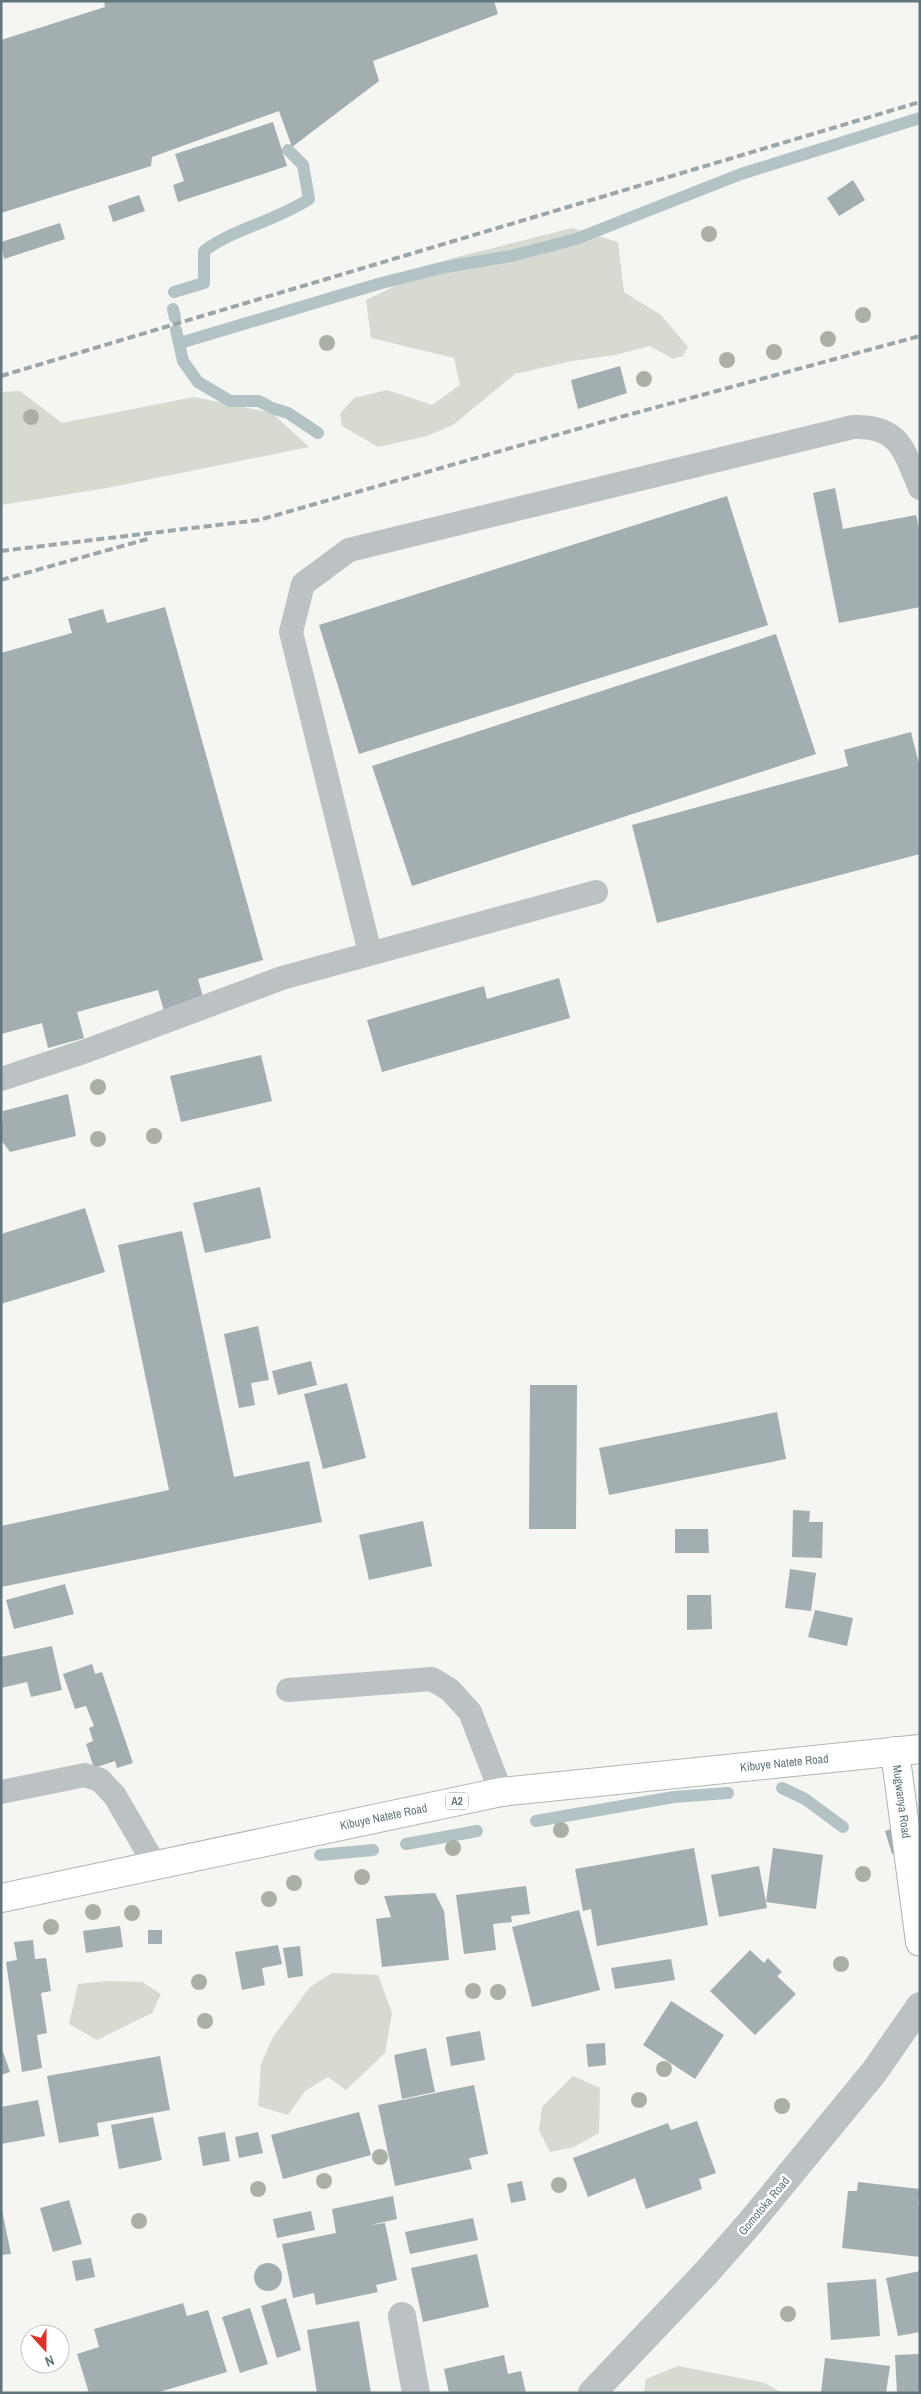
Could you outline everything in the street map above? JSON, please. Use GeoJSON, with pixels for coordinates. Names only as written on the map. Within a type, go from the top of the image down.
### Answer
{"type":"FeatureCollection","features":[{"type":"Feature","properties":{"kind":"main road","name":"Kibuye Natete Road"},"geometry":{"type":"LineString","coordinates":[[1,1898],[500,1792],[907,1750]]}},
{"type":"Feature","properties":{"kind":"main road","name":"Mugwanya Road"},"geometry":{"type":"LineString","coordinates":[[907,1750],[920,1942]]}},
{"type":"Feature","properties":{"kind":"street","name":"Gomotoka Road"},"geometry":{"type":"LineString","coordinates":[[592,2393],[706,2274],[750,2224],[874,2072],[920,2006]]}},
{"type":"Feature","properties":{"kind":"street"},"geometry":{"type":"LineString","coordinates":[[402,2316],[416,2393]]}},
{"type":"Feature","properties":{"kind":"lane"},"geometry":{"type":"LineString","coordinates":[[370,953],[291,632],[303,584],[349,550],[853,427],[872,426],[890,433],[905,453],[920,488]]}},
{"type":"Feature","properties":{"kind":"lane"},"geometry":{"type":"LineString","coordinates":[[1,1080],[86,1051],[282,978],[596,892]]}},
{"type":"Feature","properties":{"kind":"lane"},"geometry":{"type":"LineString","coordinates":[[288,1690],[432,1679],[450,1690],[470,1712],[500,1792]]}},
{"type":"Feature","properties":{"kind":"lane"},"geometry":{"type":"LineString","coordinates":[[1,1792],[85,1775],[100,1780],[115,1796],[155,1865]]}},
{"type":"Feature","properties":{"kind":"shaded area"},"geometry":{"type":"Polygon","coordinates":[[[572,228],[618,242],[624,292],[661,315],[688,347],[683,356],[673,359],[650,346],[615,355],[572,361],[515,374],[453,425],[427,436],[378,447],[342,426],[340,414],[354,398],[387,390],[432,405],[460,385],[454,358],[371,338],[366,300],[453,258],[572,228]]]}},
{"type":"Feature","properties":{"kind":"shaded area"},"geometry":{"type":"Polygon","coordinates":[[[20,391],[62,423],[194,397],[272,413],[309,447],[107,488],[1,505],[1,392],[20,391]]]}},
{"type":"Feature","properties":{"kind":"shaded area"},"geometry":{"type":"Polygon","coordinates":[[[332,1973],[378,1975],[392,2013],[385,2053],[346,2090],[328,2077],[305,2091],[288,2115],[258,2106],[261,2064],[273,2037],[310,1987],[332,1973]]]}},
{"type":"Feature","properties":{"kind":"shaded area"},"geometry":{"type":"Polygon","coordinates":[[[106,1981],[142,1982],[161,1994],[152,2013],[97,2040],[69,2024],[78,1984],[106,1981]]]}},
{"type":"Feature","properties":{"kind":"shaded area"},"geometry":{"type":"Polygon","coordinates":[[[573,2076],[600,2088],[599,2133],[574,2147],[550,2152],[539,2130],[542,2107],[573,2076]]]}},
{"type":"Feature","properties":{"kind":"shaded area"},"geometry":{"type":"Polygon","coordinates":[[[678,2366],[765,2383],[782,2393],[644,2393],[646,2379],[678,2366]]]}},
{"type":"Feature","properties":{"kind":"building"},"geometry":{"type":"Polygon","coordinates":[[[104,1],[494,1],[498,14],[373,61],[379,81],[292,147],[279,111],[152,157],[151,166],[1,213],[1,40],[105,7],[104,1]]]}},
{"type":"Feature","properties":{"kind":"building"},"geometry":{"type":"Polygon","coordinates":[[[273,122],[287,166],[178,202],[173,185],[184,181],[175,154],[273,122]]]}},
{"type":"Feature","properties":{"kind":"building"},"geometry":{"type":"Polygon","coordinates":[[[853,180],[865,200],[839,216],[827,198],[853,180]]]}},
{"type":"Feature","properties":{"kind":"building"},"geometry":{"type":"Polygon","coordinates":[[[139,195],[145,211],[113,222],[108,206],[139,195]]]}},
{"type":"Feature","properties":{"kind":"building"},"geometry":{"type":"Polygon","coordinates":[[[60,223],[65,239],[4,259],[1,242],[60,223]]]}},
{"type":"Feature","properties":{"kind":"building"},"geometry":{"type":"Polygon","coordinates":[[[620,366],[627,393],[578,409],[571,380],[620,366]]]}},
{"type":"Feature","properties":{"kind":"building"},"geometry":{"type":"Polygon","coordinates":[[[835,488],[843,529],[916,515],[920,533],[920,607],[839,623],[813,493],[835,488]]]}},
{"type":"Feature","properties":{"kind":"building"},"geometry":{"type":"Polygon","coordinates":[[[727,496],[768,625],[359,754],[319,625],[727,496]]]}},
{"type":"Feature","properties":{"kind":"building"},"geometry":{"type":"Polygon","coordinates":[[[165,607],[263,960],[198,979],[205,1004],[165,1015],[158,990],[77,1012],[84,1038],[48,1048],[42,1023],[1,1034],[1,653],[72,633],[68,619],[103,609],[107,623],[165,607]]]}},
{"type":"Feature","properties":{"kind":"building"},"geometry":{"type":"Polygon","coordinates":[[[776,634],[816,754],[412,886],[372,766],[776,634]]]}},
{"type":"Feature","properties":{"kind":"building"},"geometry":{"type":"Polygon","coordinates":[[[911,732],[920,768],[920,854],[657,923],[632,825],[848,766],[844,750],[911,732]]]}},
{"type":"Feature","properties":{"kind":"building"},"geometry":{"type":"Polygon","coordinates":[[[559,978],[570,1018],[382,1072],[367,1020],[484,986],[487,999],[559,978]]]}},
{"type":"Feature","properties":{"kind":"building"},"geometry":{"type":"Polygon","coordinates":[[[261,1055],[272,1101],[181,1122],[170,1076],[261,1055]]]}},
{"type":"Feature","properties":{"kind":"building"},"geometry":{"type":"Polygon","coordinates":[[[68,1094],[76,1136],[10,1152],[1,1140],[3,1111],[68,1094]]]}},
{"type":"Feature","properties":{"kind":"building"},"geometry":{"type":"Polygon","coordinates":[[[260,1187],[271,1238],[205,1253],[193,1203],[260,1187]]]}},
{"type":"Feature","properties":{"kind":"building"},"geometry":{"type":"Polygon","coordinates":[[[85,1208],[105,1272],[1,1304],[1,1234],[85,1208]]]}},
{"type":"Feature","properties":{"kind":"building"},"geometry":{"type":"Polygon","coordinates":[[[182,1231],[234,1477],[309,1461],[322,1522],[1,1587],[1,1526],[169,1490],[118,1245],[182,1231]]]}},
{"type":"Feature","properties":{"kind":"building"},"geometry":{"type":"Polygon","coordinates":[[[258,1326],[269,1380],[251,1383],[255,1405],[239,1408],[224,1334],[258,1326]]]}},
{"type":"Feature","properties":{"kind":"building"},"geometry":{"type":"Polygon","coordinates":[[[311,1361],[317,1385],[278,1395],[272,1371],[311,1361]]]}},
{"type":"Feature","properties":{"kind":"building"},"geometry":{"type":"Polygon","coordinates":[[[347,1383],[366,1458],[323,1469],[304,1394],[347,1383]]]}},
{"type":"Feature","properties":{"kind":"building"},"geometry":{"type":"Polygon","coordinates":[[[530,1385],[577,1385],[576,1529],[529,1529],[530,1385]]]}},
{"type":"Feature","properties":{"kind":"building"},"geometry":{"type":"Polygon","coordinates":[[[777,1412],[786,1459],[609,1495],[599,1448],[777,1412]]]}},
{"type":"Feature","properties":{"kind":"building"},"geometry":{"type":"Polygon","coordinates":[[[793,1510],[810,1511],[809,1522],[823,1522],[822,1558],[792,1557],[793,1510]]]}},
{"type":"Feature","properties":{"kind":"building"},"geometry":{"type":"Polygon","coordinates":[[[423,1521],[432,1566],[369,1580],[359,1535],[423,1521]]]}},
{"type":"Feature","properties":{"kind":"building"},"geometry":{"type":"Polygon","coordinates":[[[675,1529],[708,1529],[709,1553],[675,1553],[675,1529]]]}},
{"type":"Feature","properties":{"kind":"building"},"geometry":{"type":"Polygon","coordinates":[[[790,1569],[816,1573],[811,1611],[785,1608],[790,1569]]]}},
{"type":"Feature","properties":{"kind":"building"},"geometry":{"type":"Polygon","coordinates":[[[65,1584],[74,1614],[14,1629],[6,1600],[65,1584]]]}},
{"type":"Feature","properties":{"kind":"building"},"geometry":{"type":"Polygon","coordinates":[[[687,1595],[711,1595],[712,1629],[687,1630],[687,1595]]]}},
{"type":"Feature","properties":{"kind":"building"},"geometry":{"type":"Polygon","coordinates":[[[815,1610],[853,1618],[847,1646],[808,1637],[815,1610]]]}},
{"type":"Feature","properties":{"kind":"building"},"geometry":{"type":"Polygon","coordinates":[[[52,1646],[62,1690],[31,1697],[27,1682],[1,1688],[1,1657],[52,1646]]]}},
{"type":"Feature","properties":{"kind":"building"},"geometry":{"type":"Polygon","coordinates":[[[92,1664],[95,1674],[102,1672],[133,1763],[117,1768],[115,1761],[94,1768],[86,1744],[93,1741],[89,1728],[94,1726],[86,1706],[75,1709],[63,1674],[92,1664]]]}},
{"type":"Feature","properties":{"kind":"building"},"geometry":{"type":"Polygon","coordinates":[[[897,1827],[905,1850],[892,1854],[885,1831],[897,1827]]]}},
{"type":"Feature","properties":{"kind":"building"},"geometry":{"type":"Polygon","coordinates":[[[694,1848],[708,1925],[597,1946],[591,1909],[583,1911],[575,1869],[694,1848]]]}},
{"type":"Feature","properties":{"kind":"building"},"geometry":{"type":"Polygon","coordinates":[[[773,1848],[823,1855],[816,1909],[766,1902],[773,1848]]]}},
{"type":"Feature","properties":{"kind":"building"},"geometry":{"type":"Polygon","coordinates":[[[759,1866],[767,1908],[719,1917],[711,1875],[759,1866]]]}},
{"type":"Feature","properties":{"kind":"building"},"geometry":{"type":"Polygon","coordinates":[[[526,1886],[530,1914],[511,1916],[512,1922],[493,1924],[496,1950],[464,1954],[456,1895],[526,1886]]]}},
{"type":"Feature","properties":{"kind":"building"},"geometry":{"type":"Polygon","coordinates":[[[435,1893],[444,1911],[449,1960],[382,1967],[376,1919],[391,1917],[384,1896],[435,1893]]]}},
{"type":"Feature","properties":{"kind":"building"},"geometry":{"type":"Polygon","coordinates":[[[579,1910],[600,1990],[532,2007],[512,1927],[579,1910]]]}},
{"type":"Feature","properties":{"kind":"building"},"geometry":{"type":"Polygon","coordinates":[[[120,1926],[123,1947],[86,1953],[83,1931],[120,1926]]]}},
{"type":"Feature","properties":{"kind":"building"},"geometry":{"type":"Polygon","coordinates":[[[148,1930],[162,1930],[162,1944],[148,1944],[148,1930]]]}},
{"type":"Feature","properties":{"kind":"building"},"geometry":{"type":"Polygon","coordinates":[[[33,1940],[35,1959],[46,1958],[51,1991],[41,1993],[47,2033],[37,2035],[42,2068],[22,2072],[6,1962],[17,1960],[14,1942],[33,1940]]]}},
{"type":"Feature","properties":{"kind":"building"},"geometry":{"type":"Polygon","coordinates":[[[278,1945],[282,1964],[262,1968],[265,1985],[242,1990],[235,1952],[278,1945]]]}},
{"type":"Feature","properties":{"kind":"building"},"geometry":{"type":"Polygon","coordinates":[[[300,1946],[303,1976],[288,1978],[283,1948],[300,1946]]]}},
{"type":"Feature","properties":{"kind":"building"},"geometry":{"type":"Polygon","coordinates":[[[750,1950],[764,1963],[768,1958],[782,1972],[777,1976],[796,1994],[755,2035],[710,1991],[750,1950]]]}},
{"type":"Feature","properties":{"kind":"building"},"geometry":{"type":"Polygon","coordinates":[[[671,1959],[675,1980],[615,1989],[611,1968],[671,1959]]]}},
{"type":"Feature","properties":{"kind":"building"},"geometry":{"type":"Polygon","coordinates":[[[671,2001],[724,2035],[695,2079],[643,2045],[671,2001]]]}},
{"type":"Feature","properties":{"kind":"building"},"geometry":{"type":"Polygon","coordinates":[[[480,2031],[485,2060],[451,2066],[446,2037],[480,2031]]]}},
{"type":"Feature","properties":{"kind":"building"},"geometry":{"type":"Polygon","coordinates":[[[605,2043],[606,2065],[588,2067],[586,2044],[605,2043]]]}},
{"type":"Feature","properties":{"kind":"building"},"geometry":{"type":"Polygon","coordinates":[[[1,2046],[10,2072],[1,2075],[1,2046]]]}},
{"type":"Feature","properties":{"kind":"building"},"geometry":{"type":"Polygon","coordinates":[[[426,2048],[435,2092],[402,2099],[394,2055],[426,2048]]]}},
{"type":"Feature","properties":{"kind":"building"},"geometry":{"type":"Polygon","coordinates":[[[160,2056],[170,2110],[97,2123],[99,2136],[59,2143],[47,2076],[160,2056]]]}},
{"type":"Feature","properties":{"kind":"building"},"geometry":{"type":"Polygon","coordinates":[[[474,2085],[488,2154],[469,2158],[472,2169],[395,2186],[378,2105],[474,2085]]]}},
{"type":"Feature","properties":{"kind":"building"},"geometry":{"type":"Polygon","coordinates":[[[38,2100],[45,2136],[1,2144],[1,2107],[38,2100]]]}},
{"type":"Feature","properties":{"kind":"building"},"geometry":{"type":"Polygon","coordinates":[[[359,2112],[371,2155],[283,2179],[271,2135],[359,2112]]]}},
{"type":"Feature","properties":{"kind":"building"},"geometry":{"type":"Polygon","coordinates":[[[153,2117],[162,2160],[119,2169],[111,2125],[153,2117]]]}},
{"type":"Feature","properties":{"kind":"building"},"geometry":{"type":"Polygon","coordinates":[[[697,2121],[716,2173],[699,2179],[702,2189],[646,2209],[635,2178],[588,2197],[573,2158],[668,2123],[671,2130],[697,2121]]]}},
{"type":"Feature","properties":{"kind":"building"},"geometry":{"type":"Polygon","coordinates":[[[225,2132],[230,2161],[203,2166],[198,2137],[225,2132]]]}},
{"type":"Feature","properties":{"kind":"building"},"geometry":{"type":"Polygon","coordinates":[[[258,2132],[263,2153],[239,2158],[235,2137],[258,2132]]]}},
{"type":"Feature","properties":{"kind":"building"},"geometry":{"type":"Polygon","coordinates":[[[522,2181],[526,2200],[511,2203],[507,2184],[522,2181]]]}},
{"type":"Feature","properties":{"kind":"building"},"geometry":{"type":"Polygon","coordinates":[[[858,2182],[920,2189],[918,2205],[920,2205],[920,2257],[842,2248],[848,2191],[857,2191],[858,2182]]]}},
{"type":"Feature","properties":{"kind":"building"},"geometry":{"type":"Polygon","coordinates":[[[393,2196],[397,2219],[371,2225],[385,2223],[397,2280],[376,2285],[378,2292],[316,2305],[314,2293],[293,2298],[282,2244],[336,2233],[332,2209],[393,2196]]]}},
{"type":"Feature","properties":{"kind":"building"},"geometry":{"type":"Polygon","coordinates":[[[69,2200],[82,2244],[53,2252],[40,2208],[69,2200]]]}},
{"type":"Feature","properties":{"kind":"building"},"geometry":{"type":"Polygon","coordinates":[[[1,2205],[11,2254],[1,2255],[1,2205]]]}},
{"type":"Feature","properties":{"kind":"building"},"geometry":{"type":"Polygon","coordinates":[[[311,2211],[315,2230],[277,2238],[273,2219],[311,2211]]]}},
{"type":"Feature","properties":{"kind":"building"},"geometry":{"type":"Polygon","coordinates":[[[473,2218],[478,2240],[410,2254],[405,2232],[473,2218]]]}},
{"type":"Feature","properties":{"kind":"building"},"geometry":{"type":"Polygon","coordinates":[[[477,2254],[489,2307],[423,2322],[411,2268],[477,2254]]]}},
{"type":"Feature","properties":{"kind":"building"},"geometry":{"type":"Polygon","coordinates":[[[91,2258],[95,2277],[76,2281],[72,2261],[91,2258]]]}},
{"type":"Feature","properties":{"kind":"building"},"geometry":{"type":"Polygon","coordinates":[[[268,2263],[278,2267],[282,2277],[278,2287],[268,2291],[258,2287],[254,2277],[258,2267],[268,2263]]]}},
{"type":"Feature","properties":{"kind":"building"},"geometry":{"type":"Polygon","coordinates":[[[920,2271],[920,2332],[898,2336],[886,2278],[920,2271]]]}},
{"type":"Feature","properties":{"kind":"building"},"geometry":{"type":"Polygon","coordinates":[[[876,2279],[880,2336],[831,2340],[827,2283],[876,2279]]]}},
{"type":"Feature","properties":{"kind":"building"},"geometry":{"type":"Polygon","coordinates":[[[286,2298],[301,2350],[277,2358],[261,2306],[286,2298]]]}},
{"type":"Feature","properties":{"kind":"building"},"geometry":{"type":"Polygon","coordinates":[[[183,2303],[187,2316],[208,2310],[227,2372],[156,2393],[89,2393],[77,2354],[99,2347],[94,2329],[183,2303]]]}},
{"type":"Feature","properties":{"kind":"building"},"geometry":{"type":"Polygon","coordinates":[[[250,2308],[268,2364],[240,2373],[222,2317],[250,2308]]]}},
{"type":"Feature","properties":{"kind":"building"},"geometry":{"type":"Polygon","coordinates":[[[359,2321],[371,2393],[317,2393],[307,2330],[359,2321]]]}},
{"type":"Feature","properties":{"kind":"building"},"geometry":{"type":"Polygon","coordinates":[[[920,2354],[920,2393],[897,2393],[895,2355],[920,2354]]]}},
{"type":"Feature","properties":{"kind":"building"},"geometry":{"type":"Polygon","coordinates":[[[504,2355],[508,2374],[521,2371],[526,2393],[449,2393],[444,2369],[504,2355]]]}},
{"type":"Feature","properties":{"kind":"building"},"geometry":{"type":"Polygon","coordinates":[[[825,2358],[890,2366],[886,2393],[821,2393],[825,2358]]]}},
{"type":"Feature","properties":{"kind":"waterway"},"geometry":{"type":"LineString","coordinates":[[180,343],[378,284],[445,267],[511,256],[576,239],[741,174],[920,118]]}},
{"type":"Feature","properties":{"kind":"waterway"},"geometry":{"type":"LineString","coordinates":[[174,292],[204,283],[204,251],[229,236],[296,207],[309,199],[303,165],[288,150]]}},
{"type":"Feature","properties":{"kind":"waterway"},"geometry":{"type":"LineString","coordinates":[[173,309],[175,318]]}},
{"type":"Feature","properties":{"kind":"waterway"},"geometry":{"type":"LineString","coordinates":[[176,330],[183,361],[198,382],[230,401],[259,401],[288,413],[318,433]]}},
{"type":"Feature","properties":{"kind":"waterway"},"geometry":{"type":"LineString","coordinates":[[782,1788],[805,1799],[843,1827]]}},
{"type":"Feature","properties":{"kind":"waterway"},"geometry":{"type":"LineString","coordinates":[[536,1821],[674,1797],[728,1793]]}},
{"type":"Feature","properties":{"kind":"waterway"},"geometry":{"type":"LineString","coordinates":[[406,1844],[477,1831]]}},
{"type":"Feature","properties":{"kind":"waterway"},"geometry":{"type":"LineString","coordinates":[[320,1855],[373,1850]]}},
{"type":"Feature","properties":{"kind":"railway"},"geometry":{"type":"LineString","coordinates":[[1,376],[920,102]]}},
{"type":"Feature","properties":{"kind":"railway"},"geometry":{"type":"LineString","coordinates":[[1,551],[259,520],[602,422],[920,336]]}},
{"type":"Feature","properties":{"kind":"railway"},"geometry":{"type":"LineString","coordinates":[[1,580],[151,538]]}}]}
